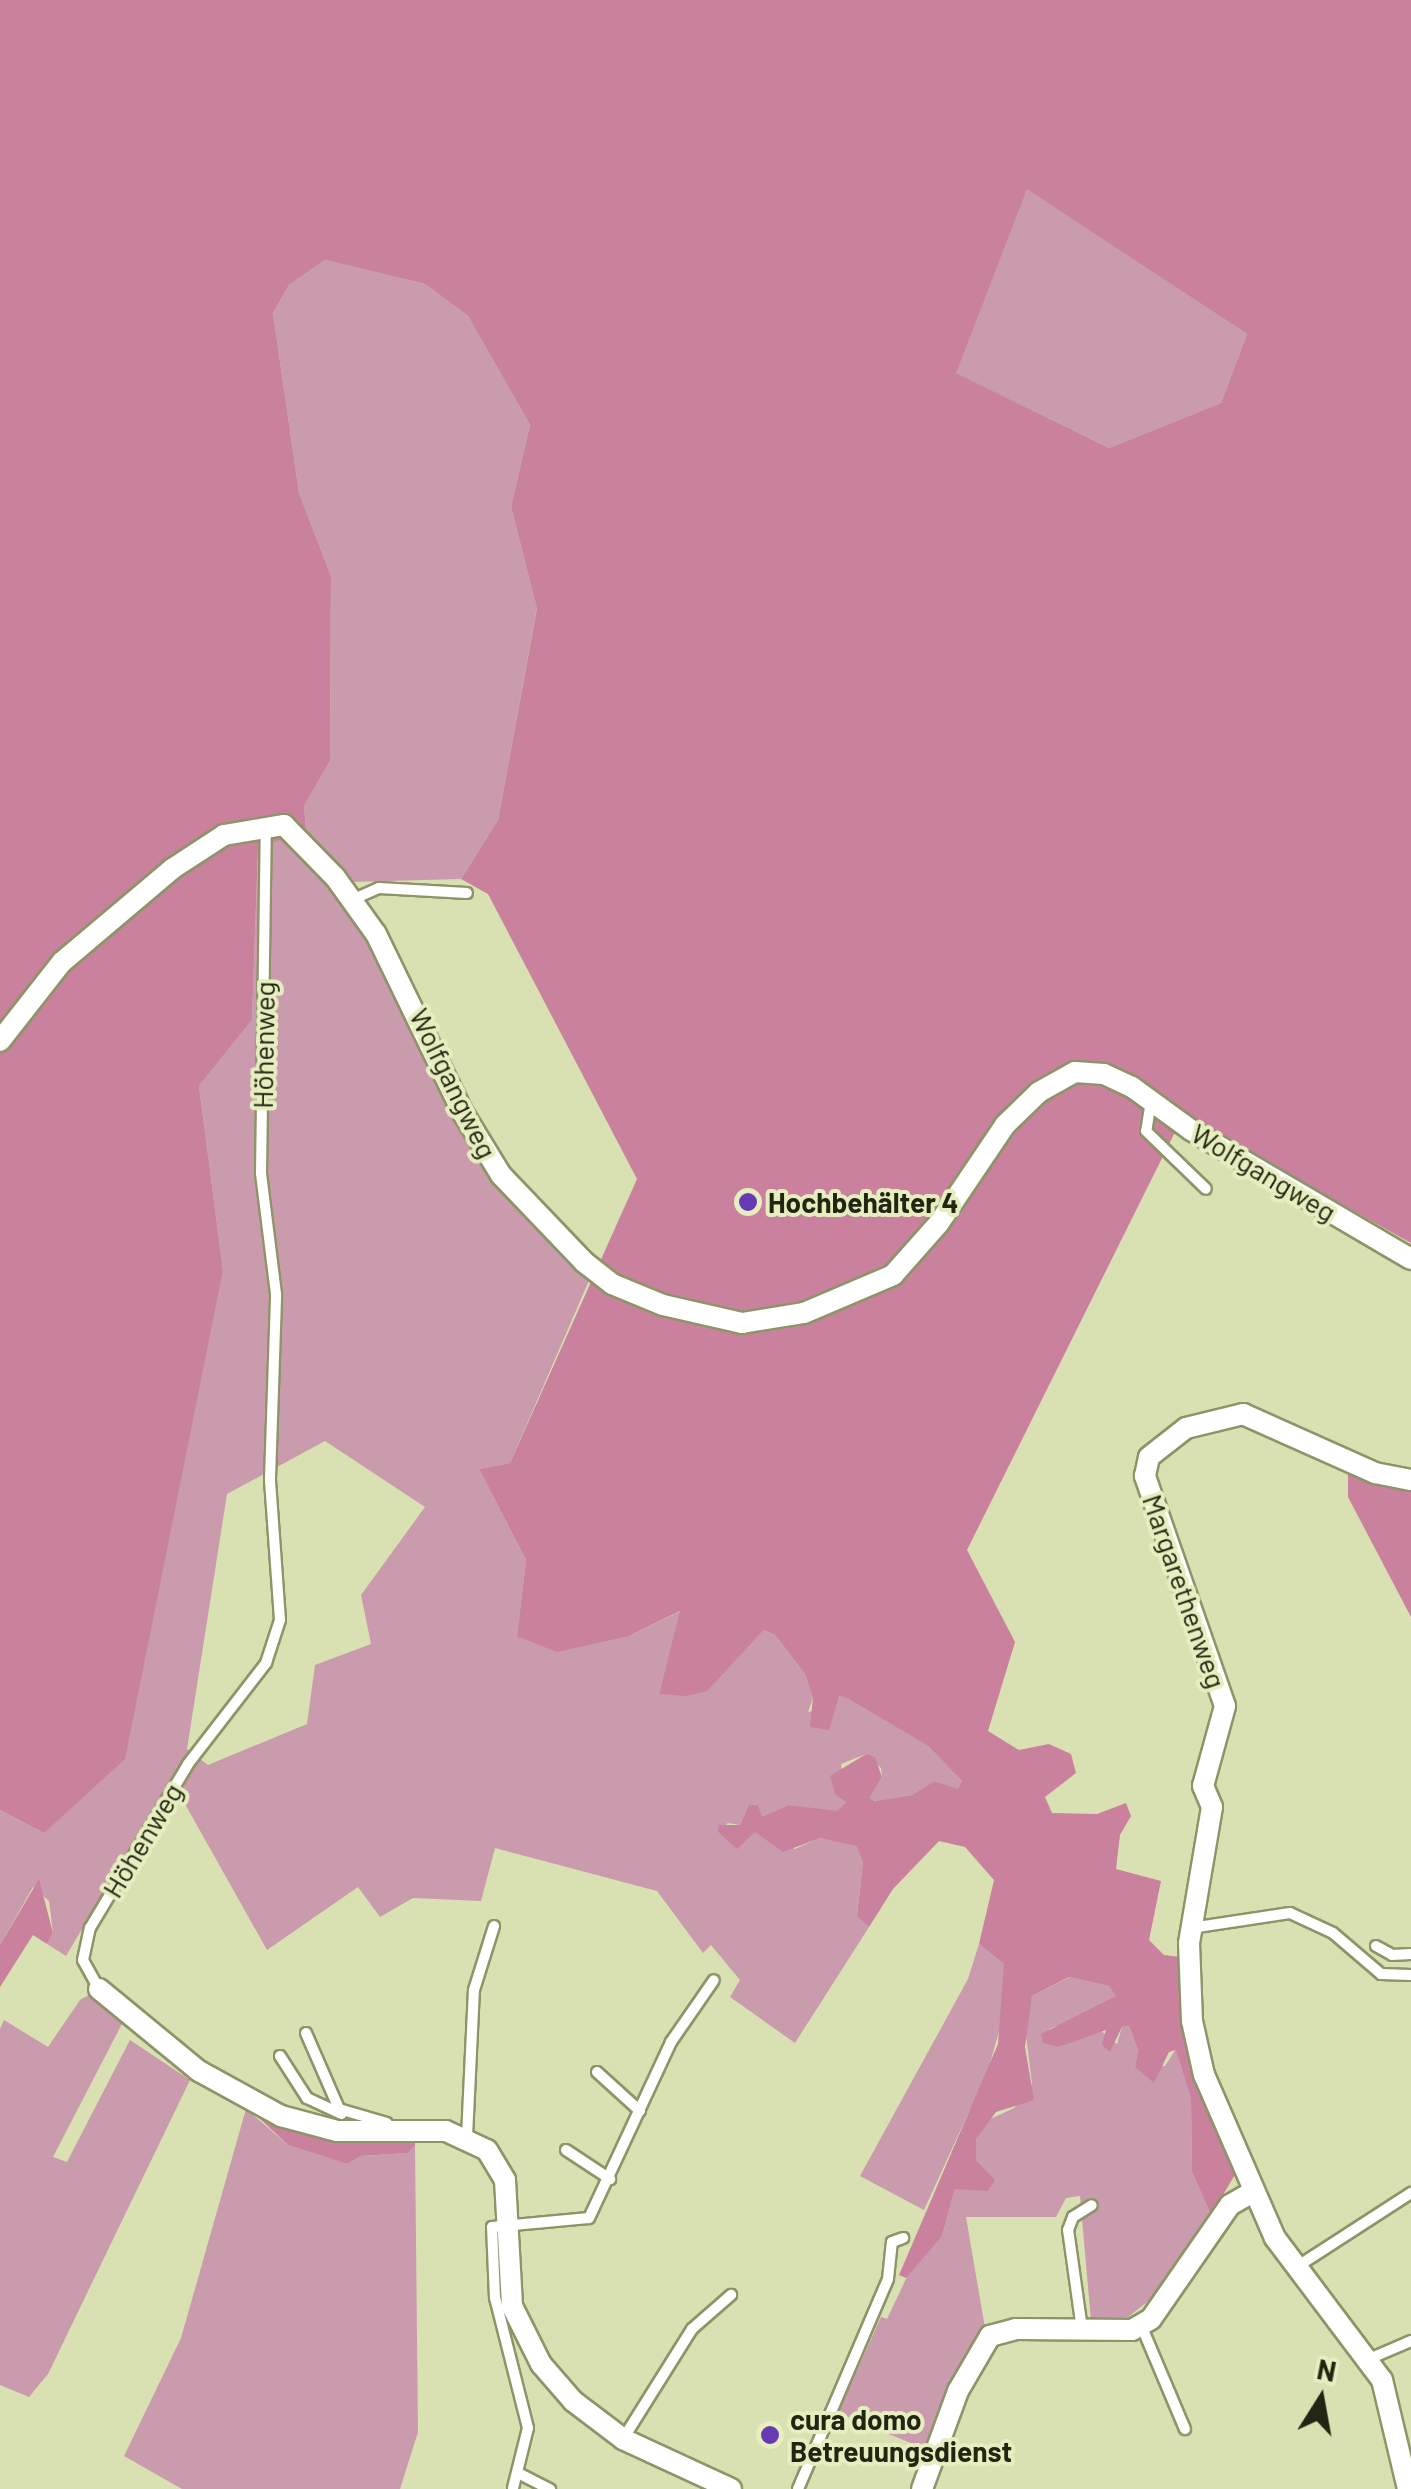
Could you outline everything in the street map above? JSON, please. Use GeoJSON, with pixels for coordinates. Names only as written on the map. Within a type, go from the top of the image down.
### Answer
{"type":"FeatureCollection","features":[{"type":"Feature","properties":{"kind":"street","name":"Wolfgangweg"},"geometry":{"type":"LineString","coordinates":[[266,823],[290,829],[354,899],[410,995],[463,1113],[501,1175],[584,1262],[612,1284],[663,1305],[742,1323],[804,1313],[893,1275],[940,1223],[1005,1125],[1039,1092],[1075,1072],[1104,1074],[1151,1100],[1411,1259]]}},
{"type":"Feature","properties":{"kind":"street"},"geometry":{"type":"LineString","coordinates":[[0,1040],[62,962],[111,917],[210,840],[266,823]]}},
{"type":"Feature","properties":{"kind":"street","name":"Margarethenweg"},"geometry":{"type":"LineString","coordinates":[[1408,2489],[1392,2402],[1369,2360],[1298,2266],[1251,2193],[1197,2045],[1191,1928],[1212,1807],[1205,1774],[1225,1706],[1145,1476],[1149,1457],[1202,1420],[1242,1414],[1352,1464],[1411,1480]]}},
{"type":"Feature","properties":{"kind":"street","name":"Höhenweg"},"geometry":{"type":"LineString","coordinates":[[98,1989],[199,2071],[281,2116],[337,2131],[414,2127],[467,2137]]}},
{"type":"Feature","properties":{"kind":"street"},"geometry":{"type":"LineString","coordinates":[[467,2137],[498,2164],[508,2222],[512,2306],[529,2344],[572,2402],[623,2439],[731,2489]]}},
{"type":"Feature","properties":{"kind":"street"},"geometry":{"type":"LineString","coordinates":[[922,2489],[958,2390],[990,2336],[1016,2329],[1141,2325],[1180,2280],[1230,2205],[1251,2193]]}},
{"type":"Feature","properties":{"kind":"lane","name":"Höhenweg"},"geometry":{"type":"LineString","coordinates":[[98,1989],[83,1960],[90,1928],[188,1764],[266,1663],[280,1620],[270,1479],[276,1294],[261,1172],[266,823]]}},
{"type":"Feature","properties":{"kind":"lane"},"geometry":{"type":"LineString","coordinates":[[354,899],[379,888],[467,893]]}},
{"type":"Feature","properties":{"kind":"lane"},"geometry":{"type":"LineString","coordinates":[[1151,1100],[1146,1132],[1206,1189]]}},
{"type":"Feature","properties":{"kind":"lane"},"geometry":{"type":"LineString","coordinates":[[1191,1928],[1290,1913],[1333,1934],[1381,1974],[1411,1975]]}},
{"type":"Feature","properties":{"kind":"lane"},"geometry":{"type":"LineString","coordinates":[[467,2137],[474,1990],[494,1926]]}},
{"type":"Feature","properties":{"kind":"lane"},"geometry":{"type":"LineString","coordinates":[[1376,1946],[1411,1954]]}},
{"type":"Feature","properties":{"kind":"lane"},"geometry":{"type":"LineString","coordinates":[[514,2488],[528,2428],[495,2298],[492,2227],[508,2222],[589,2218],[671,2042],[714,1980]]}},
{"type":"Feature","properties":{"kind":"lane"},"geometry":{"type":"LineString","coordinates":[[306,2033],[331,2098],[352,2117]]}},
{"type":"Feature","properties":{"kind":"lane"},"geometry":{"type":"LineString","coordinates":[[280,2056],[308,2098],[352,2117],[414,2127]]}},
{"type":"Feature","properties":{"kind":"lane"},"geometry":{"type":"LineString","coordinates":[[597,2072],[640,2111]]}},
{"type":"Feature","properties":{"kind":"lane"},"geometry":{"type":"LineString","coordinates":[[566,2150],[610,2178]]}},
{"type":"Feature","properties":{"kind":"lane"},"geometry":{"type":"LineString","coordinates":[[1298,2266],[1411,2193]]}},
{"type":"Feature","properties":{"kind":"lane"},"geometry":{"type":"LineString","coordinates":[[1082,2329],[1068,2230],[1072,2217],[1092,2205]]}},
{"type":"Feature","properties":{"kind":"lane"},"geometry":{"type":"LineString","coordinates":[[798,2489],[888,2279],[892,2242],[902,2238]]}},
{"type":"Feature","properties":{"kind":"lane"},"geometry":{"type":"LineString","coordinates":[[623,2439],[692,2329],[731,2295]]}},
{"type":"Feature","properties":{"kind":"lane"},"geometry":{"type":"LineString","coordinates":[[1141,2325],[1185,2429]]}},
{"type":"Feature","properties":{"kind":"lane"},"geometry":{"type":"LineString","coordinates":[[1369,2360],[1411,2341]]}},
{"type":"Feature","properties":{"kind":"lane"},"geometry":{"type":"LineString","coordinates":[[520,2474],[550,2489]]}},
{"type":"Feature","properties":{"kind":"shaded area"},"geometry":{"type":"Polygon","coordinates":[[[0,0],[1411,0],[1411,1243],[1183,1116],[967,1550],[1015,1642],[988,1731],[1019,1750],[1049,1744],[1071,1754],[1076,1773],[1045,1797],[1052,1813],[1097,1814],[1126,1803],[1131,1816],[1120,1835],[1116,1869],[1161,1881],[1149,1940],[1164,1955],[1189,1958],[1192,2021],[1236,2173],[1211,2215],[1192,2172],[1191,2099],[1176,2050],[1169,2052],[1154,2083],[1135,2067],[1138,2050],[1129,2026],[1122,2027],[1110,2052],[1102,2045],[1106,2030],[1059,2047],[1043,2043],[1041,2034],[1116,1996],[1109,1986],[1069,1977],[1032,1996],[1025,2047],[1034,2100],[996,2112],[976,2139],[976,2160],[995,2180],[988,2191],[955,2189],[942,2236],[906,2278],[899,2275],[998,2044],[1004,1964],[979,1944],[994,1880],[965,1847],[939,1841],[893,1889],[869,1927],[857,1916],[863,1862],[856,1846],[820,1838],[783,1852],[755,1832],[737,1849],[718,1832],[719,1825],[740,1825],[749,1804],[758,1805],[762,1817],[789,1805],[837,1811],[846,1802],[835,1794],[830,1776],[866,1754],[875,1757],[882,1777],[869,1798],[875,1801],[912,1795],[934,1781],[958,1789],[962,1781],[928,1746],[849,1699],[839,1696],[829,1730],[810,1727],[813,1698],[805,1674],[775,1635],[764,1630],[707,1691],[686,1696],[659,1694],[680,1611],[629,1636],[557,1652],[517,1636],[526,1560],[479,1469],[510,1463],[637,1179],[488,894],[461,879],[498,820],[537,608],[511,507],[530,425],[468,316],[425,284],[325,260],[289,285],[273,313],[299,493],[331,576],[330,761],[304,806],[306,830],[258,848],[252,1020],[199,1086],[223,1270],[125,1759],[44,1833],[0,1810],[0,0]],[[1027,189],[956,373],[1109,448],[1221,403],[1247,334],[1027,189]]]}},
{"type":"Feature","properties":{"kind":"shaded area"},"geometry":{"type":"Polygon","coordinates":[[[1027,188],[1247,334],[1221,403],[1109,448],[955,373],[1027,188]]]}},
{"type":"Feature","properties":{"kind":"shaded area"},"geometry":{"type":"Polygon","coordinates":[[[325,260],[425,284],[468,316],[530,425],[511,507],[537,607],[498,820],[461,879],[350,882],[306,830],[304,806],[330,761],[331,576],[299,493],[273,313],[289,285],[325,260]]]}},
{"type":"Feature","properties":{"kind":"shaded area"},"geometry":{"type":"Polygon","coordinates":[[[287,834],[357,916],[450,1103],[591,1276],[510,1463],[479,1469],[526,1560],[517,1636],[629,1636],[681,1611],[659,1694],[729,1667],[764,1630],[775,1635],[805,1674],[813,1698],[808,1712],[834,1706],[839,1696],[850,1699],[928,1746],[962,1781],[958,1790],[934,1781],[912,1795],[876,1801],[868,1798],[882,1777],[881,1768],[866,1754],[841,1764],[846,1802],[837,1812],[789,1805],[761,1818],[758,1805],[749,1804],[740,1825],[728,1823],[718,1832],[732,1841],[755,1830],[795,1849],[819,1838],[837,1841],[856,1846],[863,1862],[857,1915],[869,1927],[795,2043],[730,1997],[740,1980],[711,1945],[703,1953],[657,1891],[495,1848],[481,1901],[413,1898],[380,1917],[358,1887],[267,1950],[171,1779],[66,1956],[47,1944],[53,1933],[49,1901],[33,1887],[0,1945],[0,1810],[44,1833],[223,1270],[199,1086],[252,1020],[258,848],[287,834]],[[325,1441],[227,1494],[187,1749],[208,1765],[307,1724],[315,1665],[371,1644],[361,1595],[425,1507],[325,1441]]]}},
{"type":"Feature","properties":{"kind":"shaded area"},"geometry":{"type":"Polygon","coordinates":[[[1348,1472],[1411,1486],[1411,1617],[1348,1497],[1348,1472]]]}},
{"type":"Feature","properties":{"kind":"shaded area"},"geometry":{"type":"Polygon","coordinates":[[[39,1879],[53,1933],[47,1944],[33,1935],[0,1987],[0,1945],[39,1879]]]}},
{"type":"Feature","properties":{"kind":"shaded area"},"geometry":{"type":"Polygon","coordinates":[[[979,1944],[1004,1964],[1005,2011],[988,2070],[924,2210],[860,2176],[968,1979],[979,1944]]]}},
{"type":"Feature","properties":{"kind":"shaded area"},"geometry":{"type":"Polygon","coordinates":[[[1070,1977],[1109,1986],[1117,1996],[1106,2007],[1049,2029],[1059,2047],[1100,2030],[1117,2044],[1122,2027],[1129,2026],[1138,2050],[1135,2067],[1165,2066],[1176,2049],[1191,2099],[1192,2172],[1211,2215],[1151,2299],[1123,2321],[1091,2321],[1080,2196],[1066,2198],[1056,2217],[966,2217],[985,2328],[964,2356],[925,2449],[838,2413],[881,2317],[887,2319],[914,2262],[942,2236],[955,2189],[995,2181],[975,2159],[976,2139],[986,2121],[1014,2108],[1032,2084],[1025,2027],[1032,1996],[1070,1977]]]}},
{"type":"Feature","properties":{"kind":"shaded area"},"geometry":{"type":"Polygon","coordinates":[[[94,1992],[125,2018],[53,2157],[67,2162],[130,2040],[190,2080],[48,2374],[29,2397],[0,2385],[0,2029],[4,2020],[48,2047],[80,2000],[94,1992]]]}},
{"type":"Feature","properties":{"kind":"shaded area"},"geometry":{"type":"Polygon","coordinates":[[[246,2109],[288,2145],[347,2164],[361,2156],[408,2153],[415,2145],[418,2432],[400,2489],[182,2489],[124,2456],[181,2338],[246,2109]]]}},
{"type":"Feature","properties":{"kind":"shaded area"},"geometry":{"type":"Polygon","coordinates":[[[257,2116],[336,2141],[415,2139],[415,2145],[408,2153],[361,2156],[347,2164],[288,2145],[257,2116]]]}},
{"type":"Feature","properties":{"kind":"place","name":"Hochbehälter 4"},"geometry":{"type":"Point","coordinates":[748,1202]}},
{"type":"Feature","properties":{"kind":"place","name":"cura domo Betreuungsdienst"},"geometry":{"type":"Point","coordinates":[770,2435]}}]}
